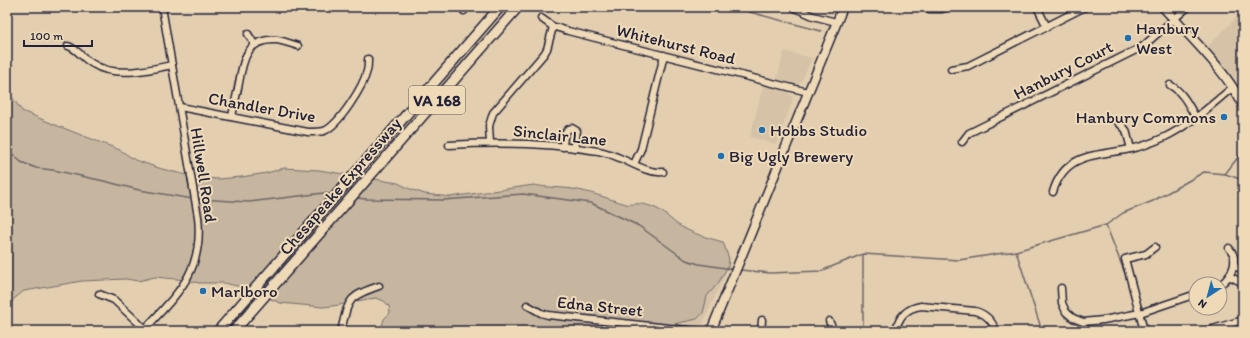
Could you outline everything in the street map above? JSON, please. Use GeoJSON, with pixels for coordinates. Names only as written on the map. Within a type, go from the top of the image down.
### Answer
{"type":"FeatureCollection","features":[{"type":"Feature","properties":{"kind":"highway","name":"Chesapeake Expressway"},"geometry":{"type":"LineString","coordinates":[[218,331],[500,7]]}},
{"type":"Feature","properties":{"kind":"highway","name":"Chesapeake Expressway"},"geometry":{"type":"LineString","coordinates":[[234,331],[518,7]]}},
{"type":"Feature","properties":{"kind":"main road"},"geometry":{"type":"LineString","coordinates":[[711,331],[843,7]]}},
{"type":"Feature","properties":{"kind":"main road"},"geometry":{"type":"LineString","coordinates":[[1163,7],[1217,67],[1243,105]]}},
{"type":"Feature","properties":{"kind":"street","name":"Hillwell Road"},"geometry":{"type":"LineString","coordinates":[[144,330],[174,298],[187,280],[197,251],[199,239],[198,217],[162,7]]}},
{"type":"Feature","properties":{"kind":"street"},"geometry":{"type":"LineString","coordinates":[[793,7],[814,16],[836,22]]}},
{"type":"Feature","properties":{"kind":"street"},"geometry":{"type":"LineString","coordinates":[[929,9],[942,9],[949,7]]}},
{"type":"Feature","properties":{"kind":"street"},"geometry":{"type":"LineString","coordinates":[[1037,7],[1047,27]]}},
{"type":"Feature","properties":{"kind":"street"},"geometry":{"type":"LineString","coordinates":[[951,69],[968,66],[1085,7]]}},
{"type":"Feature","properties":{"kind":"street","name":"Hanbury Court"},"geometry":{"type":"LineString","coordinates":[[962,142],[970,133],[1142,47],[1188,7]]}},
{"type":"Feature","properties":{"kind":"street","name":"Whitehurst Road"},"geometry":{"type":"LineString","coordinates":[[541,18],[547,24],[553,26],[808,92]]}},
{"type":"Feature","properties":{"kind":"street"},"geometry":{"type":"LineString","coordinates":[[490,143],[490,122],[493,113],[544,54],[553,26]]}},
{"type":"Feature","properties":{"kind":"street"},"geometry":{"type":"LineString","coordinates":[[248,34],[255,45]]}},
{"type":"Feature","properties":{"kind":"street"},"geometry":{"type":"LineString","coordinates":[[232,116],[244,57],[248,51],[255,45],[272,40],[279,40],[298,46]]}},
{"type":"Feature","properties":{"kind":"street"},"geometry":{"type":"LineString","coordinates":[[68,46],[74,48],[91,64],[103,69],[115,71],[148,70],[172,65]]}},
{"type":"Feature","properties":{"kind":"street"},"geometry":{"type":"LineString","coordinates":[[634,164],[641,149],[664,55]]}},
{"type":"Feature","properties":{"kind":"street","name":"Chandler Drive"},"geometry":{"type":"LineString","coordinates":[[180,107],[308,132],[324,130],[337,121],[352,100],[364,79],[367,71],[368,59]]}},
{"type":"Feature","properties":{"kind":"street"},"geometry":{"type":"LineString","coordinates":[[1170,85],[1183,95],[1196,118]]}},
{"type":"Feature","properties":{"kind":"street"},"geometry":{"type":"LineString","coordinates":[[1053,192],[1060,175],[1074,162],[1087,157],[1131,149],[1165,137],[1196,118],[1232,88]]}},
{"type":"Feature","properties":{"kind":"street"},"geometry":{"type":"LineString","coordinates":[[1117,121],[1126,130],[1131,149]]}},
{"type":"Feature","properties":{"kind":"street"},"geometry":{"type":"LineString","coordinates":[[563,147],[565,132],[569,128],[572,128],[577,131],[574,148]]}},
{"type":"Feature","properties":{"kind":"street","name":"Sinclair Lane"},"geometry":{"type":"LineString","coordinates":[[449,145],[490,143],[540,144],[574,148],[609,153],[653,172],[663,172]]}},
{"type":"Feature","properties":{"kind":"street"},"geometry":{"type":"LineString","coordinates":[[1144,331],[1125,259],[1143,255],[1155,247]]}},
{"type":"Feature","properties":{"kind":"street"},"geometry":{"type":"LineString","coordinates":[[1229,248],[1235,256],[1234,266],[1229,276],[1243,283]]}},
{"type":"Feature","properties":{"kind":"street"},"geometry":{"type":"LineString","coordinates":[[1234,266],[1243,270]]}},
{"type":"Feature","properties":{"kind":"street"},"geometry":{"type":"LineString","coordinates":[[341,331],[347,307],[352,299],[360,293],[379,286]]}},
{"type":"Feature","properties":{"kind":"street"},"geometry":{"type":"LineString","coordinates":[[1061,288],[1061,298],[1064,309],[1070,316],[1078,321],[1088,322],[1140,313],[1188,297]]}},
{"type":"Feature","properties":{"kind":"street"},"geometry":{"type":"LineString","coordinates":[[99,294],[114,300],[144,330]]}},
{"type":"Feature","properties":{"kind":"street","name":"Edna Street"},"geometry":{"type":"LineString","coordinates":[[527,305],[541,313],[548,315],[697,331]]}},
{"type":"Feature","properties":{"kind":"street"},"geometry":{"type":"LineString","coordinates":[[896,331],[898,322],[905,313],[912,308],[923,306],[975,311],[991,320],[996,331]]}},
{"type":"Feature","properties":{"kind":"street"},"geometry":{"type":"LineString","coordinates":[[761,331],[762,320]]}},
{"type":"Feature","properties":{"kind":"street"},"geometry":{"type":"LineString","coordinates":[[1206,331],[1243,320]]}},
{"type":"Feature","properties":{"kind":"street"},"geometry":{"type":"LineString","coordinates":[[829,321],[834,331]]}},
{"type":"Feature","properties":{"kind":"shaded area"},"geometry":{"type":"Polygon","coordinates":[[[1243,11],[1243,91],[1208,46],[1243,11]]]}},
{"type":"Feature","properties":{"kind":"shaded area"},"geometry":{"type":"Polygon","coordinates":[[[784,51],[812,58],[800,83],[796,84],[777,79],[784,51]]]}},
{"type":"Feature","properties":{"kind":"shaded area","name":"Hobbs Studio"},"geometry":{"type":"Polygon","coordinates":[[[763,86],[789,93],[793,100],[776,144],[750,137],[763,86]]]}},
{"type":"Feature","properties":{"kind":"shaded area"},"geometry":{"type":"Polygon","coordinates":[[[7,90],[22,111],[120,150],[135,160],[162,169],[199,178],[219,179],[267,173],[284,168],[319,170],[398,183],[425,194],[450,197],[534,185],[573,189],[627,204],[639,204],[653,207],[685,229],[701,236],[723,242],[729,259],[728,266],[719,282],[707,296],[703,313],[697,319],[669,325],[644,325],[635,331],[387,331],[382,326],[384,319],[390,313],[389,306],[384,301],[376,298],[323,307],[280,303],[246,288],[224,283],[199,283],[187,280],[155,277],[138,281],[126,279],[82,281],[24,291],[7,307],[7,90]]]}},
{"type":"Feature","properties":{"kind":"shaded area"},"geometry":{"type":"Polygon","coordinates":[[[697,256],[730,263],[702,325],[670,323],[697,256]]]}},
{"type":"Feature","properties":{"kind":"waterway"},"geometry":{"type":"LineString","coordinates":[[731,7],[821,31]]}},
{"type":"Feature","properties":{"kind":"waterway"},"geometry":{"type":"LineString","coordinates":[[7,149],[21,162],[36,168],[53,170],[139,190],[193,199]]}},
{"type":"Feature","properties":{"kind":"waterway"},"geometry":{"type":"LineString","coordinates":[[1225,174],[1243,151]]}},
{"type":"Feature","properties":{"kind":"waterway"},"geometry":{"type":"LineString","coordinates":[[740,270],[771,273],[821,271],[863,254],[959,260],[1016,251],[1106,225],[1123,213],[1153,201],[1204,172],[1225,174],[1243,180]]}},
{"type":"Feature","properties":{"kind":"waterway"},"geometry":{"type":"LineString","coordinates":[[197,199],[249,202],[324,193],[333,195]]}},
{"type":"Feature","properties":{"kind":"waterway"},"geometry":{"type":"LineString","coordinates":[[356,198],[444,200],[523,194],[591,203],[639,226],[686,260],[699,264],[732,269]]}},
{"type":"Feature","properties":{"kind":"waterway"},"geometry":{"type":"LineString","coordinates":[[1106,225],[1126,276]]}},
{"type":"Feature","properties":{"kind":"waterway"},"geometry":{"type":"LineString","coordinates":[[1016,251],[1042,331]]}},
{"type":"Feature","properties":{"kind":"waterway"},"geometry":{"type":"LineString","coordinates":[[863,255],[863,331]]}},
{"type":"Feature","properties":{"kind":"waterway"},"geometry":{"type":"LineString","coordinates":[[1143,316],[1149,331]]}},
{"type":"Feature","properties":{"kind":"place","name":"Hanbury West"},"geometry":{"type":"Point","coordinates":[1128,38]}},
{"type":"Feature","properties":{"kind":"place","name":"Hanbury Commons"},"geometry":{"type":"Point","coordinates":[1224,117]}},
{"type":"Feature","properties":{"kind":"place","name":"Hobbs Studio"},"geometry":{"type":"Point","coordinates":[762,130]}},
{"type":"Feature","properties":{"kind":"place","name":"Big Ugly Brewery"},"geometry":{"type":"Point","coordinates":[721,156]}},
{"type":"Feature","properties":{"kind":"place","name":"Marlboro"},"geometry":{"type":"Point","coordinates":[203,291]}}]}
